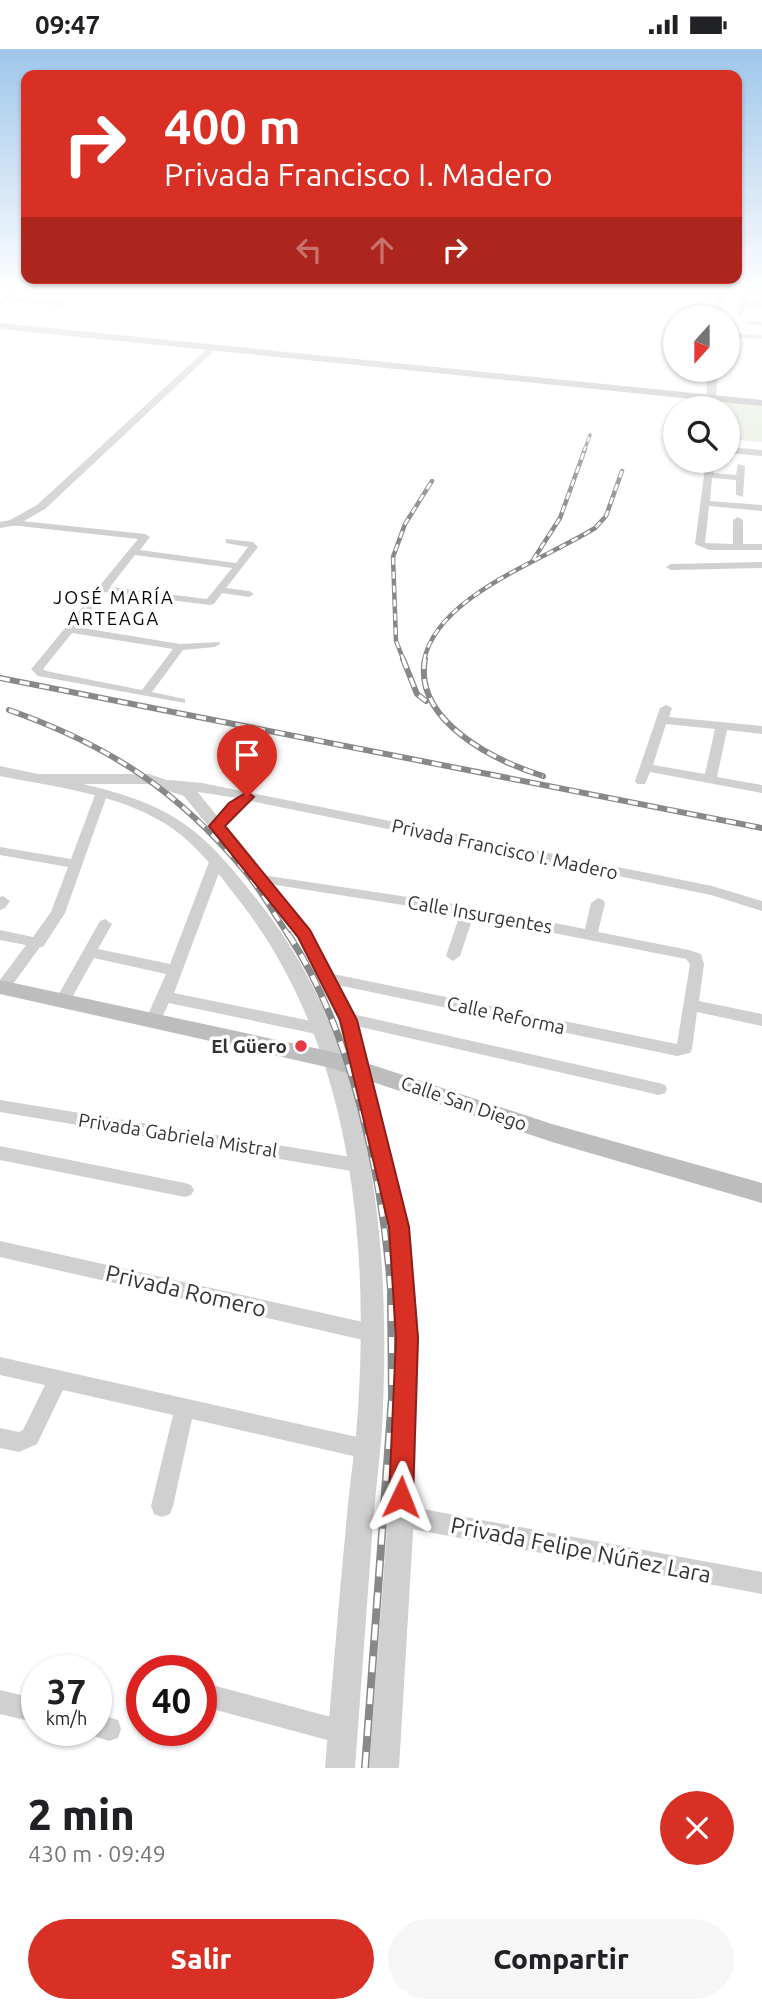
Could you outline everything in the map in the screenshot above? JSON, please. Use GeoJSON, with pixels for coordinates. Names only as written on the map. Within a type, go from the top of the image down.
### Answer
{"type":"FeatureCollection","features":[{"type":"Feature","properties":{"kind":"main road"},"geometry":{"type":"LineString","coordinates":[[430,370],[683,396]]}},
{"type":"Feature","properties":{"kind":"main road"},"geometry":{"type":"LineString","coordinates":[[740,401],[762,403]]}},
{"type":"Feature","properties":{"kind":"main road","name":"Calle San Diego"},"geometry":{"type":"LineString","coordinates":[[2,987],[333,1061],[552,1133],[762,1193]]}},
{"type":"Feature","properties":{"kind":"street"},"geometry":{"type":"LineString","coordinates":[[6,524],[41,507],[189,370]]}},
{"type":"Feature","properties":{"kind":"street"},"geometry":{"type":"LineString","coordinates":[[740,451],[762,453]]}},
{"type":"Feature","properties":{"kind":"street"},"geometry":{"type":"LineString","coordinates":[[740,495],[741,466]]}},
{"type":"Feature","properties":{"kind":"street"},"geometry":{"type":"LineString","coordinates":[[740,478],[708,475],[700,544],[706,547],[762,547]]}},
{"type":"Feature","properties":{"kind":"street"},"geometry":{"type":"LineString","coordinates":[[705,503],[762,508]]}},
{"type":"Feature","properties":{"kind":"street"},"geometry":{"type":"LineString","coordinates":[[738,520],[738,547]]}},
{"type":"Feature","properties":{"kind":"street"},"geometry":{"type":"LineString","coordinates":[[6,524],[145,537],[37,669],[38,672],[181,701]]}},
{"type":"Feature","properties":{"kind":"street"},"geometry":{"type":"LineString","coordinates":[[104,589],[202,603],[215,599],[253,547],[250,544],[229,541]]}},
{"type":"Feature","properties":{"kind":"street"},"geometry":{"type":"LineString","coordinates":[[135,552],[239,566]]}},
{"type":"Feature","properties":{"kind":"street"},"geometry":{"type":"LineString","coordinates":[[671,567],[762,565]]}},
{"type":"Feature","properties":{"kind":"street"},"geometry":{"type":"LineString","coordinates":[[221,590],[249,594]]}},
{"type":"Feature","properties":{"kind":"street"},"geometry":{"type":"LineString","coordinates":[[70,629],[180,647],[215,643]]}},
{"type":"Feature","properties":{"kind":"street"},"geometry":{"type":"LineString","coordinates":[[146,693],[180,647]]}},
{"type":"Feature","properties":{"kind":"street"},"geometry":{"type":"LineString","coordinates":[[641,781],[664,714],[722,726],[762,730]]}},
{"type":"Feature","properties":{"kind":"street"},"geometry":{"type":"LineString","coordinates":[[709,779],[722,726]]}},
{"type":"Feature","properties":{"kind":"street"},"geometry":{"type":"LineString","coordinates":[[646,767],[762,789]]}},
{"type":"Feature","properties":{"kind":"street"},"geometry":{"type":"LineString","coordinates":[[1,773],[138,804],[167,817],[216,862],[278,936],[333,1061],[368,1223],[372,1333],[366,1449],[340,1768]]}},
{"type":"Feature","properties":{"kind":"street"},"geometry":{"type":"LineString","coordinates":[[35,779],[149,779],[190,793],[304,934],[348,1020],[363,1070],[399,1227],[407,1338],[401,1516],[384,1768]]}},
{"type":"Feature","properties":{"kind":"street","name":"Privada Francisco I. Madero"},"geometry":{"type":"LineString","coordinates":[[170,784],[202,787],[712,891],[762,906]]}},
{"type":"Feature","properties":{"kind":"street"},"geometry":{"type":"LineString","coordinates":[[2,987],[38,943],[58,913],[101,795]]}},
{"type":"Feature","properties":{"kind":"street"},"geometry":{"type":"LineString","coordinates":[[217,826],[234,806],[247,797]]}},
{"type":"Feature","properties":{"kind":"street"},"geometry":{"type":"LineString","coordinates":[[0,851],[75,864]]}},
{"type":"Feature","properties":{"kind":"street"},"geometry":{"type":"LineString","coordinates":[[154,1019],[176,971],[216,862]]}},
{"type":"Feature","properties":{"kind":"street","name":"Calle Insurgentes"},"geometry":{"type":"LineString","coordinates":[[262,879],[591,933],[695,958],[692,1005]]}},
{"type":"Feature","properties":{"kind":"street","name":"Privada Francisco I. Madero"},"geometry":{"type":"LineString","coordinates":[[591,933],[598,903]]}},
{"type":"Feature","properties":{"kind":"street"},"geometry":{"type":"LineString","coordinates":[[453,956],[468,911]]}},
{"type":"Feature","properties":{"kind":"street"},"geometry":{"type":"LineString","coordinates":[[64,999],[92,953],[105,924]]}},
{"type":"Feature","properties":{"kind":"street"},"geometry":{"type":"LineString","coordinates":[[0,935],[38,943]]}},
{"type":"Feature","properties":{"kind":"street"},"geometry":{"type":"LineString","coordinates":[[92,953],[176,971]]}},
{"type":"Feature","properties":{"kind":"street","name":"Calle Reforma"},"geometry":{"type":"LineString","coordinates":[[328,978],[684,1049],[692,1005]]}},
{"type":"Feature","properties":{"kind":"street"},"geometry":{"type":"LineString","coordinates":[[165,997],[321,1029]]}},
{"type":"Feature","properties":{"kind":"street"},"geometry":{"type":"LineString","coordinates":[[692,1005],[762,1020]]}},
{"type":"Feature","properties":{"kind":"street"},"geometry":{"type":"LineString","coordinates":[[348,1020],[659,1089]]}},
{"type":"Feature","properties":{"kind":"street","name":"Privada Gabriela Mistral"},"geometry":{"type":"LineString","coordinates":[[0,1106],[357,1165]]}},
{"type":"Feature","properties":{"kind":"street"},"geometry":{"type":"LineString","coordinates":[[0,1153],[185,1190]]}},
{"type":"Feature","properties":{"kind":"street","name":"Privada Romero"},"geometry":{"type":"LineString","coordinates":[[0,1249],[372,1333]]}},
{"type":"Feature","properties":{"kind":"street"},"geometry":{"type":"LineString","coordinates":[[0,1366],[366,1449]]}},
{"type":"Feature","properties":{"kind":"street"},"geometry":{"type":"LineString","coordinates":[[0,1438],[19,1442],[30,1437],[58,1379]]}},
{"type":"Feature","properties":{"kind":"street"},"geometry":{"type":"LineString","coordinates":[[162,1506],[184,1409]]}},
{"type":"Feature","properties":{"kind":"street","name":"Privada Felipe Núñez Lara"},"geometry":{"type":"LineString","coordinates":[[401,1516],[762,1583]]}},
{"type":"Feature","properties":{"kind":"street"},"geometry":{"type":"LineString","coordinates":[[217,1697],[342,1732]]}},
{"type":"Feature","properties":{"kind":"street"},"geometry":{"type":"LineString","coordinates":[[0,1702],[21,1707]]}},
{"type":"Feature","properties":{"kind":"shaded area"},"geometry":{"type":"Polygon","coordinates":[[[740,403],[762,405],[762,442],[740,440],[740,403]]]}},
{"type":"Feature","properties":{"kind":"railway"},"geometry":{"type":"LineString","coordinates":[[584,451],[590,435]]}},
{"type":"Feature","properties":{"kind":"railway"},"geometry":{"type":"LineString","coordinates":[[533,560],[560,518],[585,449]]}},
{"type":"Feature","properties":{"kind":"railway"},"geometry":{"type":"LineString","coordinates":[[424,661],[433,638],[449,617],[470,599],[495,582],[595,528],[606,516],[622,471]]}},
{"type":"Feature","properties":{"kind":"railway"},"geometry":{"type":"LineString","coordinates":[[404,661],[396,641],[393,557],[405,524],[432,481]]}},
{"type":"Feature","properties":{"kind":"railway"},"geometry":{"type":"LineString","coordinates":[[403,659],[417,694],[426,701]]}},
{"type":"Feature","properties":{"kind":"railway"},"geometry":{"type":"LineString","coordinates":[[425,659],[425,681],[432,701],[444,719],[481,749],[543,776]]}},
{"type":"Feature","properties":{"kind":"railway"},"geometry":{"type":"LineString","coordinates":[[0,678],[762,828]]}},
{"type":"Feature","properties":{"kind":"railway"},"geometry":{"type":"LineString","coordinates":[[9,710],[78,738],[138,773],[166,793],[193,816],[244,870],[289,936]]}},
{"type":"Feature","properties":{"kind":"railway"},"geometry":{"type":"LineString","coordinates":[[288,934],[311,972],[330,1015],[361,1109],[381,1206],[391,1297]]}},
{"type":"Feature","properties":{"kind":"railway"},"geometry":{"type":"LineString","coordinates":[[365,1768],[392,1397],[391,1295]]}},
{"type":"Feature","properties":{"kind":"place","name":"El Güero"},"geometry":{"type":"Point","coordinates":[301,1046]}},
{"type":"Feature","properties":{"kind":"district","name":"JOSÉ MARÍA ARTEAGA"},"geometry":{"type":"Point","coordinates":[114,608]}},
{"type":"Feature","properties":{"kind":"route"},"geometry":{"type":"LineString","coordinates":[[247,797],[234,806],[217,826],[304,934],[328,978],[348,1020],[388,1174],[399,1227],[407,1338],[401,1497]]}}]}
